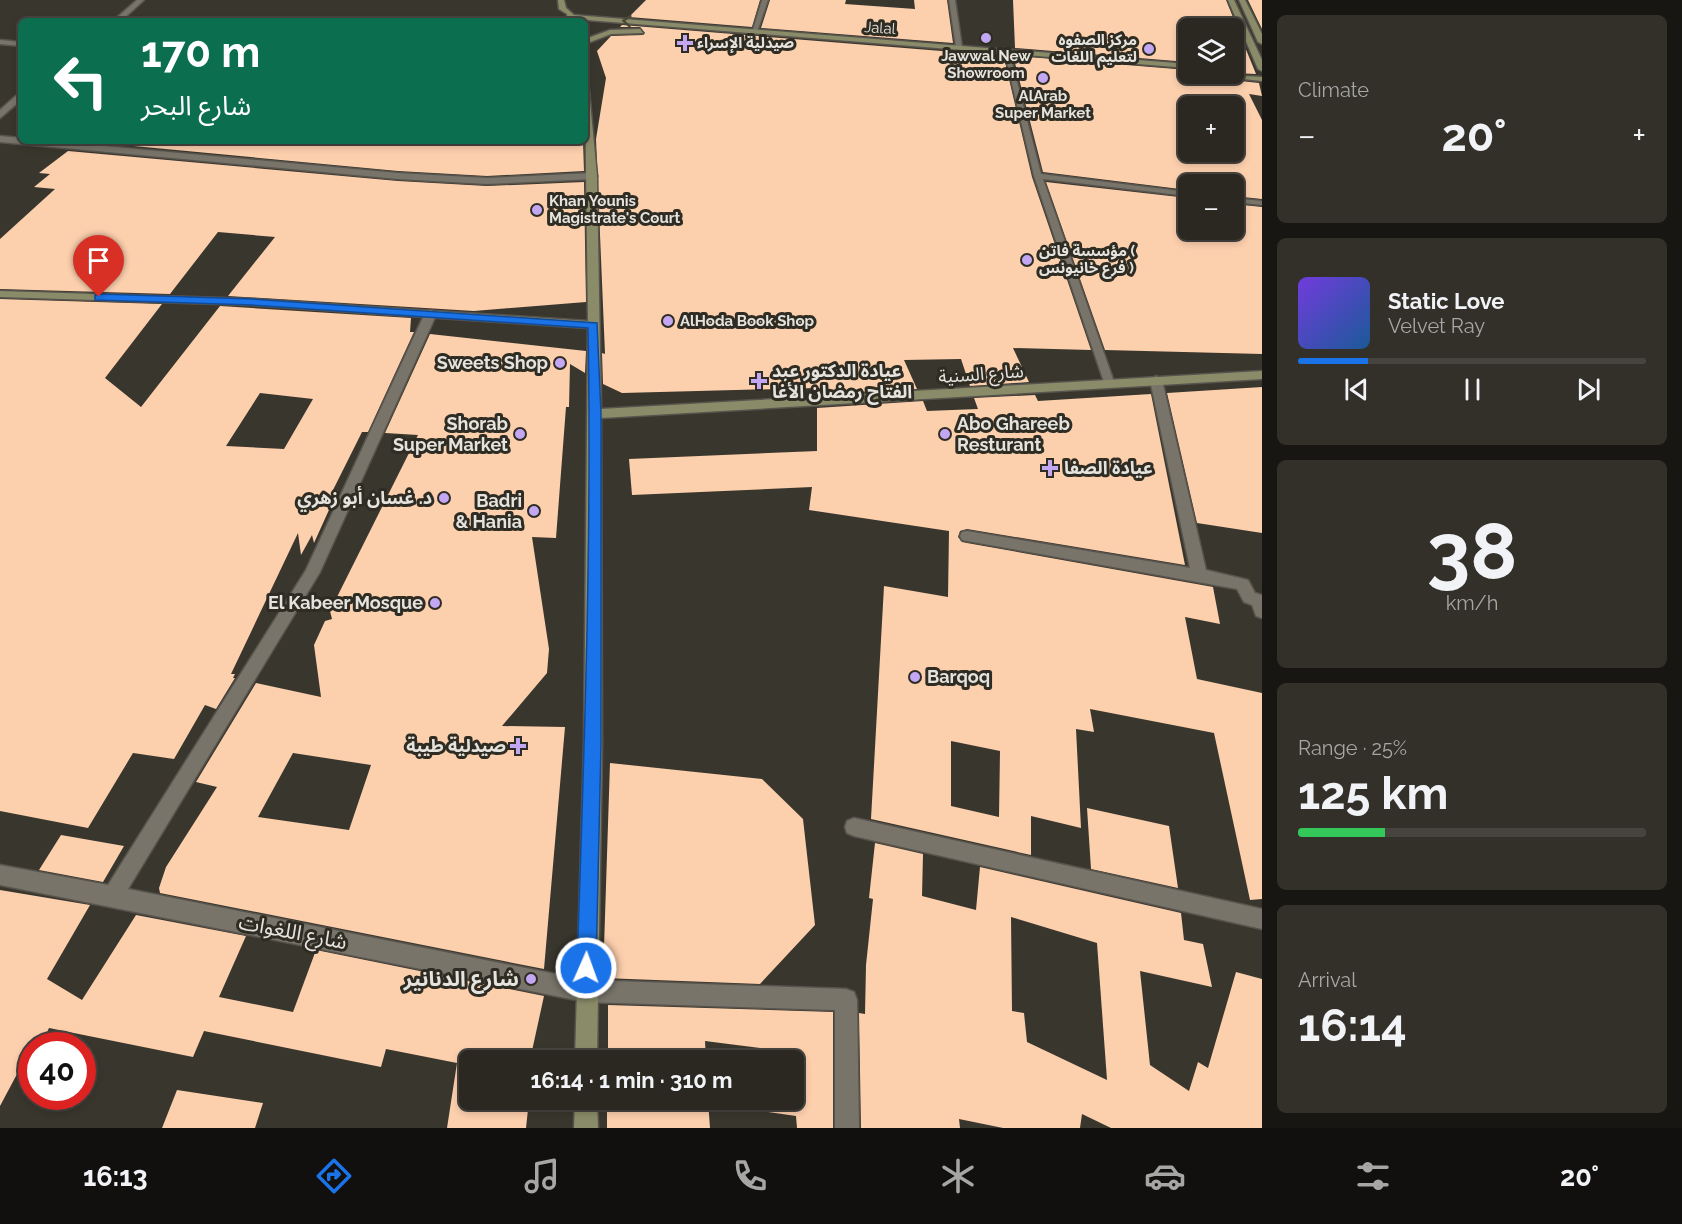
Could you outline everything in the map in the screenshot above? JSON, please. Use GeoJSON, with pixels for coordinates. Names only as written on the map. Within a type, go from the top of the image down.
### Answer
{"type":"FeatureCollection","features":[{"type":"Feature","properties":{"kind":"main road"},"geometry":{"type":"LineString","coordinates":[[561,0],[563,9],[572,15]]}},
{"type":"Feature","properties":{"kind":"main road"},"geometry":{"type":"LineString","coordinates":[[1231,0],[1262,71],[1244,70]]}},
{"type":"Feature","properties":{"kind":"main road"},"geometry":{"type":"LineString","coordinates":[[1242,0],[1262,42]]}},
{"type":"Feature","properties":{"kind":"main road","name":"Jalal"},"geometry":{"type":"LineString","coordinates":[[572,15],[754,32],[959,47],[1007,54],[1178,70]]}},
{"type":"Feature","properties":{"kind":"main road","name":"Jalal"},"geometry":{"type":"LineString","coordinates":[[588,40],[598,35],[627,30],[1178,65]]}},
{"type":"Feature","properties":{"kind":"main road"},"geometry":{"type":"LineString","coordinates":[[1244,77],[1262,79]]}},
{"type":"Feature","properties":{"kind":"main road"},"geometry":{"type":"LineString","coordinates":[[586,1050],[593,744],[595,414],[592,176],[588,127]]}},
{"type":"Feature","properties":{"kind":"main road"},"geometry":{"type":"LineString","coordinates":[[0,294],[252,302],[593,325]]}},
{"type":"Feature","properties":{"kind":"main road","name":"شارع السنية"},"geometry":{"type":"LineString","coordinates":[[595,414],[945,395],[1110,382],[1262,375]]}},
{"type":"Feature","properties":{"kind":"main road"},"geometry":{"type":"LineString","coordinates":[[586,1110],[586,1128]]}},
{"type":"Feature","properties":{"kind":"street"},"geometry":{"type":"LineString","coordinates":[[120,18],[141,0]]}},
{"type":"Feature","properties":{"kind":"street"},"geometry":{"type":"LineString","coordinates":[[0,42],[18,44]]}},
{"type":"Feature","properties":{"kind":"street"},"geometry":{"type":"LineString","coordinates":[[0,115],[18,99]]}},
{"type":"Feature","properties":{"kind":"street"},"geometry":{"type":"LineString","coordinates":[[0,139],[18,141]]}},
{"type":"Feature","properties":{"kind":"street"},"geometry":{"type":"LineString","coordinates":[[54,144],[398,176],[487,181],[592,176]]}},
{"type":"Feature","properties":{"kind":"street"},"geometry":{"type":"LineString","coordinates":[[113,896],[312,572],[431,313]]}},
{"type":"Feature","properties":{"kind":"street"},"geometry":{"type":"LineString","coordinates":[[1156,380],[1199,575]]}},
{"type":"Feature","properties":{"kind":"street"},"geometry":{"type":"LineString","coordinates":[[967,536],[1243,584],[1249,598],[1259,600],[1262,612]]}},
{"type":"Feature","properties":{"kind":"street"},"geometry":{"type":"LineString","coordinates":[[854,826],[1262,918]]}},
{"type":"Feature","properties":{"kind":"street","name":"شارع اللغوات"},"geometry":{"type":"LineString","coordinates":[[0,875],[586,991],[846,1000],[847,1128]]}},
{"type":"Feature","properties":{"kind":"lane"},"geometry":{"type":"LineString","coordinates":[[754,32],[765,0]]}},
{"type":"Feature","properties":{"kind":"lane"},"geometry":{"type":"LineString","coordinates":[[952,0],[959,47]]}},
{"type":"Feature","properties":{"kind":"lane"},"geometry":{"type":"LineString","coordinates":[[1007,54],[1038,176],[1110,382]]}},
{"type":"Feature","properties":{"kind":"lane"},"geometry":{"type":"LineString","coordinates":[[1038,176],[1178,193]]}},
{"type":"Feature","properties":{"kind":"lane"},"geometry":{"type":"LineString","coordinates":[[1244,201],[1262,203]]}},
{"type":"Feature","properties":{"kind":"building"},"geometry":{"type":"Polygon","coordinates":[[[646,0],[760,0],[752,27],[629,17],[646,0]]]}},
{"type":"Feature","properties":{"kind":"building"},"geometry":{"type":"Polygon","coordinates":[[[770,0],[846,0],[845,4],[915,9],[914,0],[947,0],[953,43],[761,28],[770,0]]]}},
{"type":"Feature","properties":{"kind":"building"},"geometry":{"type":"Polygon","coordinates":[[[1013,0],[1226,0],[1233,18],[1178,18],[1178,61],[1015,48],[1013,0]]]}},
{"type":"Feature","properties":{"kind":"building"},"geometry":{"type":"Polygon","coordinates":[[[1248,0],[1262,0],[1262,29],[1248,0]]]}},
{"type":"Feature","properties":{"kind":"building"},"geometry":{"type":"Polygon","coordinates":[[[622,25],[954,52],[955,57],[1005,62],[1032,177],[1091,350],[1013,348],[1029,382],[970,386],[961,359],[904,360],[917,389],[817,394],[817,388],[622,393],[603,384],[602,353],[605,354],[596,139],[606,78],[597,51],[611,36],[643,35],[645,33],[640,27],[620,27],[622,25]]]}},
{"type":"Feature","properties":{"kind":"building"},"geometry":{"type":"Polygon","coordinates":[[[1244,44],[1256,74],[1244,73],[1244,44]]]}},
{"type":"Feature","properties":{"kind":"building"},"geometry":{"type":"Polygon","coordinates":[[[1015,56],[1178,69],[1178,84],[1244,84],[1244,81],[1259,83],[1262,96],[1249,94],[1262,120],[1262,199],[1244,197],[1244,174],[1178,174],[1178,189],[1043,172],[1015,56]]]}},
{"type":"Feature","properties":{"kind":"building"},"geometry":{"type":"Polygon","coordinates":[[[112,144],[583,144],[584,171],[487,176],[398,171],[112,144]]]}},
{"type":"Feature","properties":{"kind":"building"},"geometry":{"type":"Polygon","coordinates":[[[68,151],[398,181],[487,186],[584,182],[586,302],[474,311],[228,296],[275,237],[218,232],[170,294],[0,289],[0,239],[55,189],[34,187],[50,174],[39,173],[68,151]]]}},
{"type":"Feature","properties":{"kind":"building"},"geometry":{"type":"Polygon","coordinates":[[[1046,182],[1178,197],[1178,240],[1244,240],[1244,205],[1262,207],[1262,354],[1105,350],[1046,182]]]}},
{"type":"Feature","properties":{"kind":"building"},"geometry":{"type":"Polygon","coordinates":[[[0,299],[162,304],[105,378],[141,407],[220,306],[411,318],[410,332],[414,332],[368,432],[362,432],[333,490],[338,490],[314,543],[312,535],[301,555],[298,533],[231,674],[235,674],[233,678],[235,678],[216,709],[205,705],[174,759],[133,753],[88,828],[0,811],[0,299]],[[260,393],[226,446],[284,449],[313,399],[260,393]]]}},
{"type":"Feature","properties":{"kind":"building"},"geometry":{"type":"Polygon","coordinates":[[[430,334],[586,351],[585,373],[570,364],[569,407],[566,407],[556,538],[532,537],[549,649],[547,673],[502,726],[565,727],[544,969],[160,893],[159,888],[166,867],[217,787],[196,782],[256,683],[321,697],[314,645],[325,621],[332,619],[330,611],[418,435],[385,433],[430,334]],[[293,753],[258,817],[349,830],[371,765],[293,753]]]}},
{"type":"Feature","properties":{"kind":"building"},"geometry":{"type":"Polygon","coordinates":[[[1262,387],[1262,533],[1197,523],[1167,393],[1262,387]]]}},
{"type":"Feature","properties":{"kind":"building"},"geometry":{"type":"Polygon","coordinates":[[[1151,394],[1185,565],[967,529],[960,531],[958,537],[962,542],[967,543],[1213,587],[1220,624],[1185,617],[1197,679],[1262,693],[1262,899],[1250,900],[1214,733],[1090,709],[1094,732],[1076,729],[1081,828],[1031,816],[1031,855],[871,819],[884,586],[948,597],[949,531],[809,510],[812,487],[632,495],[629,459],[817,451],[817,408],[923,401],[927,411],[978,409],[974,398],[1035,395],[1038,401],[1151,394]],[[951,741],[951,806],[999,817],[1000,751],[951,741]]]}},
{"type":"Feature","properties":{"kind":"building"},"geometry":{"type":"Polygon","coordinates":[[[610,763],[762,779],[803,819],[815,925],[760,984],[603,978],[610,763]]]}},
{"type":"Feature","properties":{"kind":"building"},"geometry":{"type":"Polygon","coordinates":[[[1087,808],[1169,826],[1178,888],[1091,869],[1087,808]]]}},
{"type":"Feature","properties":{"kind":"building"},"geometry":{"type":"Polygon","coordinates":[[[61,835],[124,846],[103,882],[39,870],[61,835]]]}},
{"type":"Feature","properties":{"kind":"building"},"geometry":{"type":"Polygon","coordinates":[[[875,843],[923,854],[922,896],[976,910],[980,867],[1181,913],[1184,940],[1203,944],[1212,987],[1140,971],[1150,1065],[1189,1091],[1198,1062],[1208,1068],[1236,972],[1262,979],[1262,1128],[1111,1128],[1082,1114],[1080,1128],[1003,1128],[959,1119],[960,1128],[861,1128],[859,1013],[865,1014],[866,965],[873,899],[869,898],[875,843]],[[1011,917],[1012,1011],[1024,1013],[1027,1042],[1107,1080],[1097,943],[1011,917]]]}},
{"type":"Feature","properties":{"kind":"building"},"geometry":{"type":"Polygon","coordinates":[[[0,890],[90,905],[47,979],[82,1000],[136,915],[246,936],[219,997],[293,1012],[316,950],[544,996],[532,1050],[459,1050],[459,1110],[528,1110],[526,1128],[447,1128],[457,1063],[386,1049],[381,1067],[204,1031],[193,1057],[96,1037],[96,1032],[69,1032],[49,1028],[47,1032],[18,1032],[18,1072],[0,1106],[0,890]]]}},
{"type":"Feature","properties":{"kind":"building"},"geometry":{"type":"Polygon","coordinates":[[[608,1005],[833,1012],[833,1128],[797,1128],[796,1116],[768,1112],[768,1110],[804,1110],[804,1050],[768,1050],[705,1041],[705,1050],[608,1050],[608,1005]]]}},
{"type":"Feature","properties":{"kind":"building"},"geometry":{"type":"Polygon","coordinates":[[[177,1090],[263,1103],[255,1128],[162,1128],[177,1090]]]}},
{"type":"Feature","properties":{"kind":"building"},"geometry":{"type":"Polygon","coordinates":[[[607,1110],[709,1110],[710,1128],[607,1128],[607,1110]]]}},
{"type":"Feature","properties":{"kind":"place","name":"Jawwal New Showroom"},"geometry":{"type":"Point","coordinates":[986,38]}},
{"type":"Feature","properties":{"kind":"place","name":"صيدلية الإسراء"},"geometry":{"type":"Point","coordinates":[685,43]}},
{"type":"Feature","properties":{"kind":"place","name":"مركز الصفوه لتعليم اللغات"},"geometry":{"type":"Point","coordinates":[1149,49]}},
{"type":"Feature","properties":{"kind":"place","name":"AlArab Super Market"},"geometry":{"type":"Point","coordinates":[1043,78]}},
{"type":"Feature","properties":{"kind":"place","name":"Khan Younis Magistrate's Court"},"geometry":{"type":"Point","coordinates":[537,210]}},
{"type":"Feature","properties":{"kind":"place","name":"مؤسسة فاتن ( فرع خانيونس )"},"geometry":{"type":"Point","coordinates":[1027,260]}},
{"type":"Feature","properties":{"kind":"place","name":"AlHoda Book Shop"},"geometry":{"type":"Point","coordinates":[668,321]}},
{"type":"Feature","properties":{"kind":"place","name":"Sweets Shop"},"geometry":{"type":"Point","coordinates":[560,363]}},
{"type":"Feature","properties":{"kind":"place","name":"عيادة الدكتور عبد الفتاح رمضان الأغا"},"geometry":{"type":"Point","coordinates":[759,381]}},
{"type":"Feature","properties":{"kind":"place","name":"Shorab Super Market"},"geometry":{"type":"Point","coordinates":[520,434]}},
{"type":"Feature","properties":{"kind":"place","name":"Abo Ghareeb Resturant"},"geometry":{"type":"Point","coordinates":[945,434]}},
{"type":"Feature","properties":{"kind":"place","name":"عيادة الصفا"},"geometry":{"type":"Point","coordinates":[1050,468]}},
{"type":"Feature","properties":{"kind":"place","name":"د. غسان أبو زهري"},"geometry":{"type":"Point","coordinates":[444,498]}},
{"type":"Feature","properties":{"kind":"place","name":"Badri & Hania"},"geometry":{"type":"Point","coordinates":[534,511]}},
{"type":"Feature","properties":{"kind":"place","name":"El Kabeer Mosque"},"geometry":{"type":"Point","coordinates":[435,603]}},
{"type":"Feature","properties":{"kind":"place","name":"Barqoq"},"geometry":{"type":"Point","coordinates":[915,677]}},
{"type":"Feature","properties":{"kind":"place","name":"صيدلية طيبة"},"geometry":{"type":"Point","coordinates":[518,746]}},
{"type":"Feature","properties":{"kind":"place","name":"شارع الدنانير"},"geometry":{"type":"Point","coordinates":[531,979]}},
{"type":"Feature","properties":{"kind":"route"},"geometry":{"type":"LineString","coordinates":[[99,297],[252,302],[593,325],[595,414],[593,744],[586,968]]}}]}
